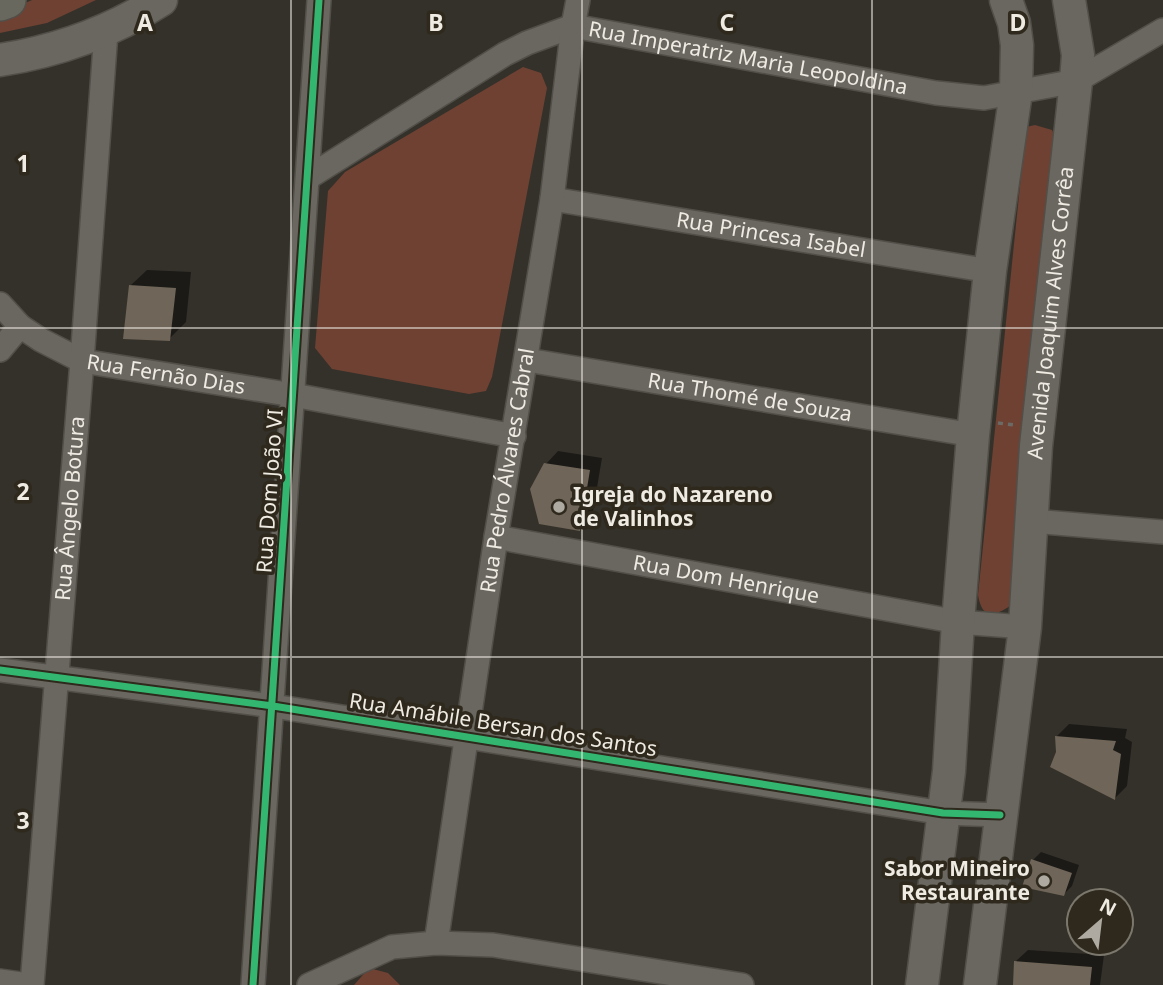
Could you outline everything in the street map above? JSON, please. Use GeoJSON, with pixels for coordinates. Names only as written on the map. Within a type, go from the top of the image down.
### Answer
{"type":"FeatureCollection","features":[{"type":"Feature","properties":{"kind":"main road"},"geometry":{"type":"LineString","coordinates":[[0,3],[8,0]]}},
{"type":"Feature","properties":{"kind":"main road"},"geometry":{"type":"LineString","coordinates":[[0,60],[34,55],[106,32],[161,0]]}},
{"type":"Feature","properties":{"kind":"main road"},"geometry":{"type":"LineString","coordinates":[[922,985],[949,771],[958,622],[990,271],[1016,92],[1017,45],[1014,23],[1006,0]]}},
{"type":"Feature","properties":{"kind":"main road","name":"Avenida Joaquim Alves Corrêa"},"geometry":{"type":"LineString","coordinates":[[980,985],[1025,627],[1038,428],[1079,55],[1069,0]]}},
{"type":"Feature","properties":{"kind":"street","name":"Rua Dom João VI"},"geometry":{"type":"LineString","coordinates":[[253,985],[319,0]]}},
{"type":"Feature","properties":{"kind":"street","name":"Rua Pedro Álvares Cabral"},"geometry":{"type":"LineString","coordinates":[[436,943],[496,537],[552,199],[578,0]]}},
{"type":"Feature","properties":{"kind":"street","name":"Rua Imperatriz Maria Leopoldina"},"geometry":{"type":"LineString","coordinates":[[309,177],[505,54],[573,26],[936,93],[984,98],[1076,81],[1163,30]]}},
{"type":"Feature","properties":{"kind":"street","name":"Rua Ângelo Botura"},"geometry":{"type":"LineString","coordinates":[[30,985],[82,361],[106,32]]}},
{"type":"Feature","properties":{"kind":"street","name":"Rua Princesa Isabel"},"geometry":{"type":"LineString","coordinates":[[552,199],[990,271]]}},
{"type":"Feature","properties":{"kind":"street","name":"Rua Fernão Dias"},"geometry":{"type":"LineString","coordinates":[[0,304],[20,326],[82,361],[293,395],[514,436]]}},
{"type":"Feature","properties":{"kind":"street"},"geometry":{"type":"LineString","coordinates":[[0,349],[20,326]]}},
{"type":"Feature","properties":{"kind":"street","name":"Rua Thomé de Souza"},"geometry":{"type":"LineString","coordinates":[[527,360],[974,428]]}},
{"type":"Feature","properties":{"kind":"street"},"geometry":{"type":"LineString","coordinates":[[1032,521],[1163,532]]}},
{"type":"Feature","properties":{"kind":"street","name":"Rua Dom Henrique"},"geometry":{"type":"LineString","coordinates":[[496,537],[958,622]]}},
{"type":"Feature","properties":{"kind":"street"},"geometry":{"type":"LineString","coordinates":[[958,622],[1025,627]]}},
{"type":"Feature","properties":{"kind":"street","name":"Rua Amábile Bersan dos Santos"},"geometry":{"type":"LineString","coordinates":[[0,670],[273,706],[943,813],[1000,815]]}},
{"type":"Feature","properties":{"kind":"street"},"geometry":{"type":"LineString","coordinates":[[309,985],[393,947],[436,943],[493,945],[742,985]]}},
{"type":"Feature","properties":{"kind":"street"},"geometry":{"type":"LineString","coordinates":[[0,981],[30,985]]}},
{"type":"Feature","properties":{"kind":"path"},"geometry":{"type":"LineString","coordinates":[[974,428],[1038,428]]}},
{"type":"Feature","properties":{"kind":"shaded area"},"geometry":{"type":"Polygon","coordinates":[[[32,0],[96,0],[47,23],[0,33],[0,14],[32,0]]]}},
{"type":"Feature","properties":{"kind":"shaded area"},"geometry":{"type":"Polygon","coordinates":[[[523,67],[541,73],[547,88],[492,377],[486,391],[469,394],[332,369],[315,348],[328,191],[345,172],[523,67]]]}},
{"type":"Feature","properties":{"kind":"shaded area"},"geometry":{"type":"Polygon","coordinates":[[[1035,125],[1052,130],[1056,139],[1010,606],[998,613],[989,614],[982,608],[978,595],[1026,127],[1035,125]]]}},
{"type":"Feature","properties":{"kind":"shaded area"},"geometry":{"type":"Polygon","coordinates":[[[369,968],[388,973],[400,985],[354,985],[369,968]]]}},
{"type":"Feature","properties":{"kind":"building"},"geometry":{"type":"Polygon","coordinates":[[[129,285],[176,288],[170,341],[123,339],[129,285]]]}},
{"type":"Feature","properties":{"kind":"building","name":"Igreja do Nazareno de Valinhos"},"geometry":{"type":"Polygon","coordinates":[[[544,463],[590,470],[580,531],[539,524],[530,489],[544,463]]]}},
{"type":"Feature","properties":{"kind":"building"},"geometry":{"type":"Polygon","coordinates":[[[1055,736],[1116,741],[1113,750],[1121,754],[1115,800],[1050,767],[1056,752],[1055,736]]]}},
{"type":"Feature","properties":{"kind":"building","name":"Sabor Mineiro Restaurante"},"geometry":{"type":"Polygon","coordinates":[[[1031,859],[1072,873],[1064,896],[1022,887],[1031,859]]]}},
{"type":"Feature","properties":{"kind":"building"},"geometry":{"type":"Polygon","coordinates":[[[1014,961],[1092,967],[1090,985],[1013,985],[1014,961]]]}},
{"type":"Feature","properties":{"kind":"cycle path"},"geometry":{"type":"LineString","coordinates":[[253,985],[319,0]]}},
{"type":"Feature","properties":{"kind":"cycle path"},"geometry":{"type":"LineString","coordinates":[[0,670],[273,706],[943,813],[1000,815]]}},
{"type":"Feature","properties":{"kind":"place","name":"Igreja do Nazareno de Valinhos"},"geometry":{"type":"Point","coordinates":[559,507]}},
{"type":"Feature","properties":{"kind":"place","name":"Sabor Mineiro Restaurante"},"geometry":{"type":"Point","coordinates":[1044,881]}}]}
